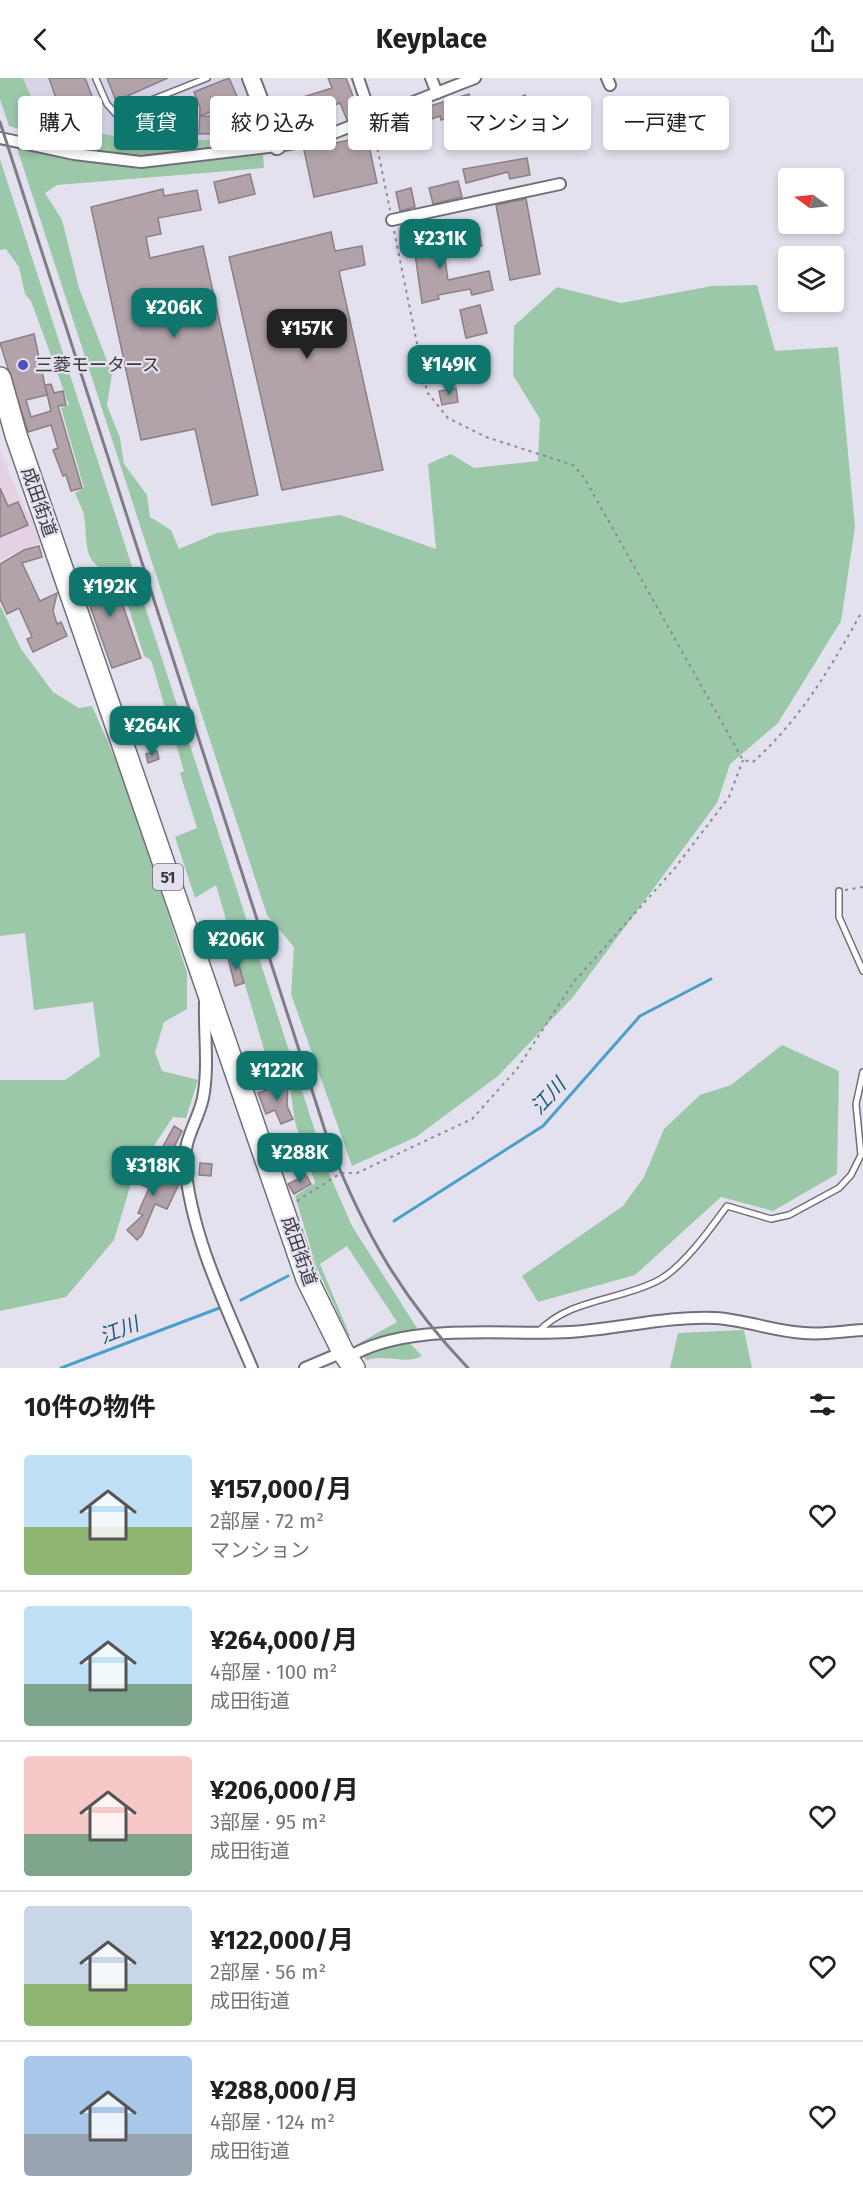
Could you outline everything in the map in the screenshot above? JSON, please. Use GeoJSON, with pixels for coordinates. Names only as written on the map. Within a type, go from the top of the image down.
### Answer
{"type":"FeatureCollection","features":[{"type":"Feature","properties":{"kind":"highway","name":"成田街道"},"geometry":{"type":"LineString","coordinates":[[0,378],[16,435],[307,1279],[348,1359]]}},
{"type":"Feature","properties":{"kind":"street"},"geometry":{"type":"LineString","coordinates":[[251,78],[258,96]]}},
{"type":"Feature","properties":{"kind":"street"},"geometry":{"type":"LineString","coordinates":[[358,78],[364,96]]}},
{"type":"Feature","properties":{"kind":"street"},"geometry":{"type":"LineString","coordinates":[[431,78],[437,93]]}},
{"type":"Feature","properties":{"kind":"street"},"geometry":{"type":"LineString","coordinates":[[430,96],[475,78]]}},
{"type":"Feature","properties":{"kind":"street"},"geometry":{"type":"LineString","coordinates":[[0,138],[74,154],[129,162],[240,150]]}},
{"type":"Feature","properties":{"kind":"street"},"geometry":{"type":"LineString","coordinates":[[392,220],[560,184]]}},
{"type":"Feature","properties":{"kind":"street"},"geometry":{"type":"LineString","coordinates":[[205,981],[207,1061],[202,1099],[187,1140],[184,1162],[206,1253],[252,1368]]}},
{"type":"Feature","properties":{"kind":"street"},"geometry":{"type":"LineString","coordinates":[[305,1368],[348,1359],[359,1350],[429,1335],[494,1331],[536,1334],[573,1332],[654,1321],[713,1318],[750,1321],[806,1334],[863,1330]]}},
{"type":"Feature","properties":{"kind":"lane"},"geometry":{"type":"LineString","coordinates":[[96,79],[107,104],[116,114],[207,78]]}},
{"type":"Feature","properties":{"kind":"lane"},"geometry":{"type":"LineString","coordinates":[[839,891],[839,917],[863,971]]}},
{"type":"Feature","properties":{"kind":"lane"},"geometry":{"type":"LineString","coordinates":[[536,1334],[544,1325],[577,1305],[631,1292],[661,1279],[705,1237],[727,1206],[771,1219],[789,1215],[839,1188],[851,1175],[861,1155],[856,1104],[863,1072]]}},
{"type":"Feature","properties":{"kind":"path"},"geometry":{"type":"LineString","coordinates":[[378,150],[427,392],[448,418],[486,437],[573,465],[585,479],[743,760],[753,762],[780,738],[828,673],[860,615],[863,615]]}},
{"type":"Feature","properties":{"kind":"path"},"geometry":{"type":"LineString","coordinates":[[284,1208],[341,1173],[357,1173],[472,1119],[517,1069],[573,982],[675,868],[709,824],[729,797],[743,760]]}},
{"type":"Feature","properties":{"kind":"path"},"geometry":{"type":"LineString","coordinates":[[839,891],[863,887]]}},
{"type":"Feature","properties":{"kind":"shaded area"},"geometry":{"type":"Polygon","coordinates":[[[0,78],[245,78],[252,96],[210,96],[210,144],[198,144],[198,96],[114,96],[114,145],[102,146],[102,96],[18,96],[18,112],[0,78]]]}},
{"type":"Feature","properties":{"kind":"shaded area"},"geometry":{"type":"Polygon","coordinates":[[[0,449],[20,498],[43,542],[0,560],[0,449]]]}},
{"type":"Feature","properties":{"kind":"green space"},"geometry":{"type":"Polygon","coordinates":[[[0,78],[23,78],[31,96],[18,96],[18,129],[9,126],[0,99],[0,78]]]}},
{"type":"Feature","properties":{"kind":"green space"},"geometry":{"type":"Polygon","coordinates":[[[102,133],[114,135],[114,150],[198,150],[198,140],[210,140],[210,149],[140,157],[97,150],[102,150],[102,133]]]}},
{"type":"Feature","properties":{"kind":"green space"},"geometry":{"type":"Polygon","coordinates":[[[16,145],[18,150],[37,150],[78,160],[135,167],[263,154],[264,168],[57,185],[45,193],[62,220],[79,288],[112,374],[107,405],[120,438],[124,464],[147,495],[150,517],[171,530],[179,549],[217,533],[340,515],[436,549],[428,464],[451,454],[474,468],[538,461],[540,419],[513,375],[514,326],[557,287],[621,303],[712,286],[757,285],[775,351],[838,347],[855,527],[841,621],[778,723],[730,764],[717,803],[573,997],[498,1076],[416,1137],[352,1166],[291,994],[294,947],[267,915],[16,145]]]}},
{"type":"Feature","properties":{"kind":"green space"},"geometry":{"type":"Polygon","coordinates":[[[0,159],[328,1171],[352,1226],[417,1328],[359,1348],[356,1345],[397,1322],[347,1246],[320,1264],[350,1336],[348,1336],[316,1266],[295,1196],[315,1183],[295,1122],[289,1081],[274,1084],[216,885],[195,898],[175,837],[197,828],[180,773],[184,771],[151,660],[144,656],[119,577],[98,566],[89,554],[84,515],[75,493],[84,488],[61,408],[69,405],[31,301],[25,294],[19,267],[6,249],[0,250],[0,159]]]}},
{"type":"Feature","properties":{"kind":"green space"},"geometry":{"type":"Polygon","coordinates":[[[0,605],[21,649],[53,692],[79,708],[92,706],[129,791],[187,973],[187,1009],[164,1022],[155,1052],[162,1071],[198,1080],[186,1118],[173,1117],[133,1177],[114,1240],[66,1297],[0,1311],[0,1080],[65,1080],[100,1056],[93,1002],[34,1010],[25,933],[0,936],[0,605]]]}},
{"type":"Feature","properties":{"kind":"green space"},"geometry":{"type":"Polygon","coordinates":[[[782,1045],[839,1071],[837,1174],[773,1211],[721,1197],[635,1275],[538,1302],[522,1276],[623,1206],[644,1177],[664,1129],[700,1095],[731,1085],[782,1045]]]}},
{"type":"Feature","properties":{"kind":"green space"},"geometry":{"type":"Polygon","coordinates":[[[744,1330],[752,1368],[670,1368],[678,1333],[744,1330]]]}},
{"type":"Feature","properties":{"kind":"green space"},"geometry":{"type":"Polygon","coordinates":[[[402,1335],[422,1356],[408,1360],[374,1358],[367,1360],[358,1352],[402,1335]]]}},
{"type":"Feature","properties":{"kind":"building"},"geometry":{"type":"Polygon","coordinates":[[[49,78],[85,78],[92,96],[55,96],[49,78]]]}},
{"type":"Feature","properties":{"kind":"building"},"geometry":{"type":"Polygon","coordinates":[[[107,78],[168,78],[127,96],[114,96],[107,78]]]}},
{"type":"Feature","properties":{"kind":"building"},"geometry":{"type":"Polygon","coordinates":[[[229,78],[237,96],[210,96],[210,112],[200,116],[210,116],[210,134],[199,134],[200,108],[198,96],[194,92],[229,78]]]}},
{"type":"Feature","properties":{"kind":"building"},"geometry":{"type":"Polygon","coordinates":[[[328,78],[346,78],[353,96],[348,96],[348,120],[340,103],[336,105],[336,96],[306,96],[332,88],[328,78]]]}},
{"type":"Feature","properties":{"kind":"building"},"geometry":{"type":"Polygon","coordinates":[[[444,102],[444,119],[441,120],[440,116],[432,119],[432,105],[444,102]]]}},
{"type":"Feature","properties":{"kind":"building"},"geometry":{"type":"Polygon","coordinates":[[[348,140],[348,150],[370,150],[377,183],[314,197],[304,150],[336,150],[336,143],[348,140]]]}},
{"type":"Feature","properties":{"kind":"building"},"geometry":{"type":"Polygon","coordinates":[[[527,158],[530,175],[510,179],[508,172],[466,183],[463,169],[527,158]]]}},
{"type":"Feature","properties":{"kind":"building"},"geometry":{"type":"Polygon","coordinates":[[[250,174],[255,194],[219,203],[214,182],[250,174]]]}},
{"type":"Feature","properties":{"kind":"building"},"geometry":{"type":"Polygon","coordinates":[[[458,181],[462,197],[433,204],[429,188],[458,181]]]}},
{"type":"Feature","properties":{"kind":"building"},"geometry":{"type":"Polygon","coordinates":[[[411,188],[415,207],[400,211],[396,192],[411,188]]]}},
{"type":"Feature","properties":{"kind":"building"},"geometry":{"type":"Polygon","coordinates":[[[163,189],[164,196],[197,190],[201,210],[158,218],[161,234],[146,237],[150,258],[203,246],[258,495],[212,505],[195,429],[141,440],[91,207],[163,189]]]}},
{"type":"Feature","properties":{"kind":"building"},"geometry":{"type":"Polygon","coordinates":[[[526,199],[540,274],[510,280],[496,205],[526,199]]]}},
{"type":"Feature","properties":{"kind":"building"},"geometry":{"type":"Polygon","coordinates":[[[425,223],[430,254],[444,252],[448,280],[489,271],[493,290],[472,295],[470,289],[438,295],[439,299],[422,303],[415,254],[410,255],[405,227],[425,223]]]}},
{"type":"Feature","properties":{"kind":"building"},"geometry":{"type":"Polygon","coordinates":[[[331,232],[335,251],[362,246],[365,265],[339,271],[383,470],[282,490],[229,257],[331,232]]]}},
{"type":"Feature","properties":{"kind":"building"},"geometry":{"type":"Polygon","coordinates":[[[479,232],[482,246],[471,248],[468,235],[479,232]]]}},
{"type":"Feature","properties":{"kind":"building"},"geometry":{"type":"Polygon","coordinates":[[[480,305],[487,333],[466,338],[460,310],[480,305]]]}},
{"type":"Feature","properties":{"kind":"building"},"geometry":{"type":"Polygon","coordinates":[[[34,334],[47,395],[26,400],[31,417],[51,411],[45,385],[51,384],[54,393],[63,391],[66,405],[58,406],[82,488],[71,491],[66,475],[63,476],[53,450],[58,448],[51,425],[28,432],[0,343],[34,334]]]}},
{"type":"Feature","properties":{"kind":"building"},"geometry":{"type":"Polygon","coordinates":[[[456,388],[458,402],[442,405],[439,391],[456,388]]]}},
{"type":"Feature","properties":{"kind":"building"},"geometry":{"type":"Polygon","coordinates":[[[0,488],[8,506],[18,502],[28,525],[0,537],[0,488]]]}},
{"type":"Feature","properties":{"kind":"building"},"geometry":{"type":"Polygon","coordinates":[[[39,546],[42,557],[22,563],[40,601],[57,593],[53,611],[57,624],[61,622],[67,636],[33,652],[27,639],[32,637],[19,608],[7,614],[0,599],[0,564],[24,550],[39,546]]]}},
{"type":"Feature","properties":{"kind":"building"},"geometry":{"type":"Polygon","coordinates":[[[89,571],[113,577],[141,658],[112,668],[79,575],[89,571]]]}},
{"type":"Feature","properties":{"kind":"building"},"geometry":{"type":"Polygon","coordinates":[[[157,751],[159,759],[148,763],[146,754],[157,751]]]}},
{"type":"Feature","properties":{"kind":"building"},"geometry":{"type":"Polygon","coordinates":[[[236,955],[244,983],[235,986],[228,958],[236,955]]]}},
{"type":"Feature","properties":{"kind":"building"},"geometry":{"type":"Polygon","coordinates":[[[288,1083],[287,1106],[293,1119],[281,1124],[275,1110],[266,1114],[258,1093],[288,1083]]]}},
{"type":"Feature","properties":{"kind":"building"},"geometry":{"type":"Polygon","coordinates":[[[174,1126],[182,1131],[168,1159],[158,1156],[174,1126]]]}},
{"type":"Feature","properties":{"kind":"building"},"geometry":{"type":"Polygon","coordinates":[[[153,1159],[161,1162],[156,1176],[179,1184],[167,1209],[155,1204],[142,1235],[137,1240],[127,1230],[143,1215],[138,1213],[149,1188],[137,1183],[141,1174],[147,1176],[153,1159]]]}},
{"type":"Feature","properties":{"kind":"building"},"geometry":{"type":"Polygon","coordinates":[[[200,1163],[212,1164],[211,1176],[199,1175],[200,1163]]]}},
{"type":"Feature","properties":{"kind":"building"},"geometry":{"type":"Polygon","coordinates":[[[306,1175],[311,1184],[294,1194],[288,1184],[306,1175]]]}},
{"type":"Feature","properties":{"kind":"waterway","name":"江川"},"geometry":{"type":"LineString","coordinates":[[394,1221],[543,1126],[640,1016],[711,979]]}},
{"type":"Feature","properties":{"kind":"waterway","name":"江川"},"geometry":{"type":"LineString","coordinates":[[241,1300],[288,1276]]}},
{"type":"Feature","properties":{"kind":"waterway","name":"江川"},"geometry":{"type":"LineString","coordinates":[[61,1368],[222,1307]]}},
{"type":"Feature","properties":{"kind":"railway"},"geometry":{"type":"LineString","coordinates":[[0,122],[329,1143],[356,1206],[387,1263],[423,1316],[468,1368]]}},
{"type":"Feature","properties":{"kind":"place","name":"三菱モータース"},"geometry":{"type":"Point","coordinates":[23,365]}}]}
